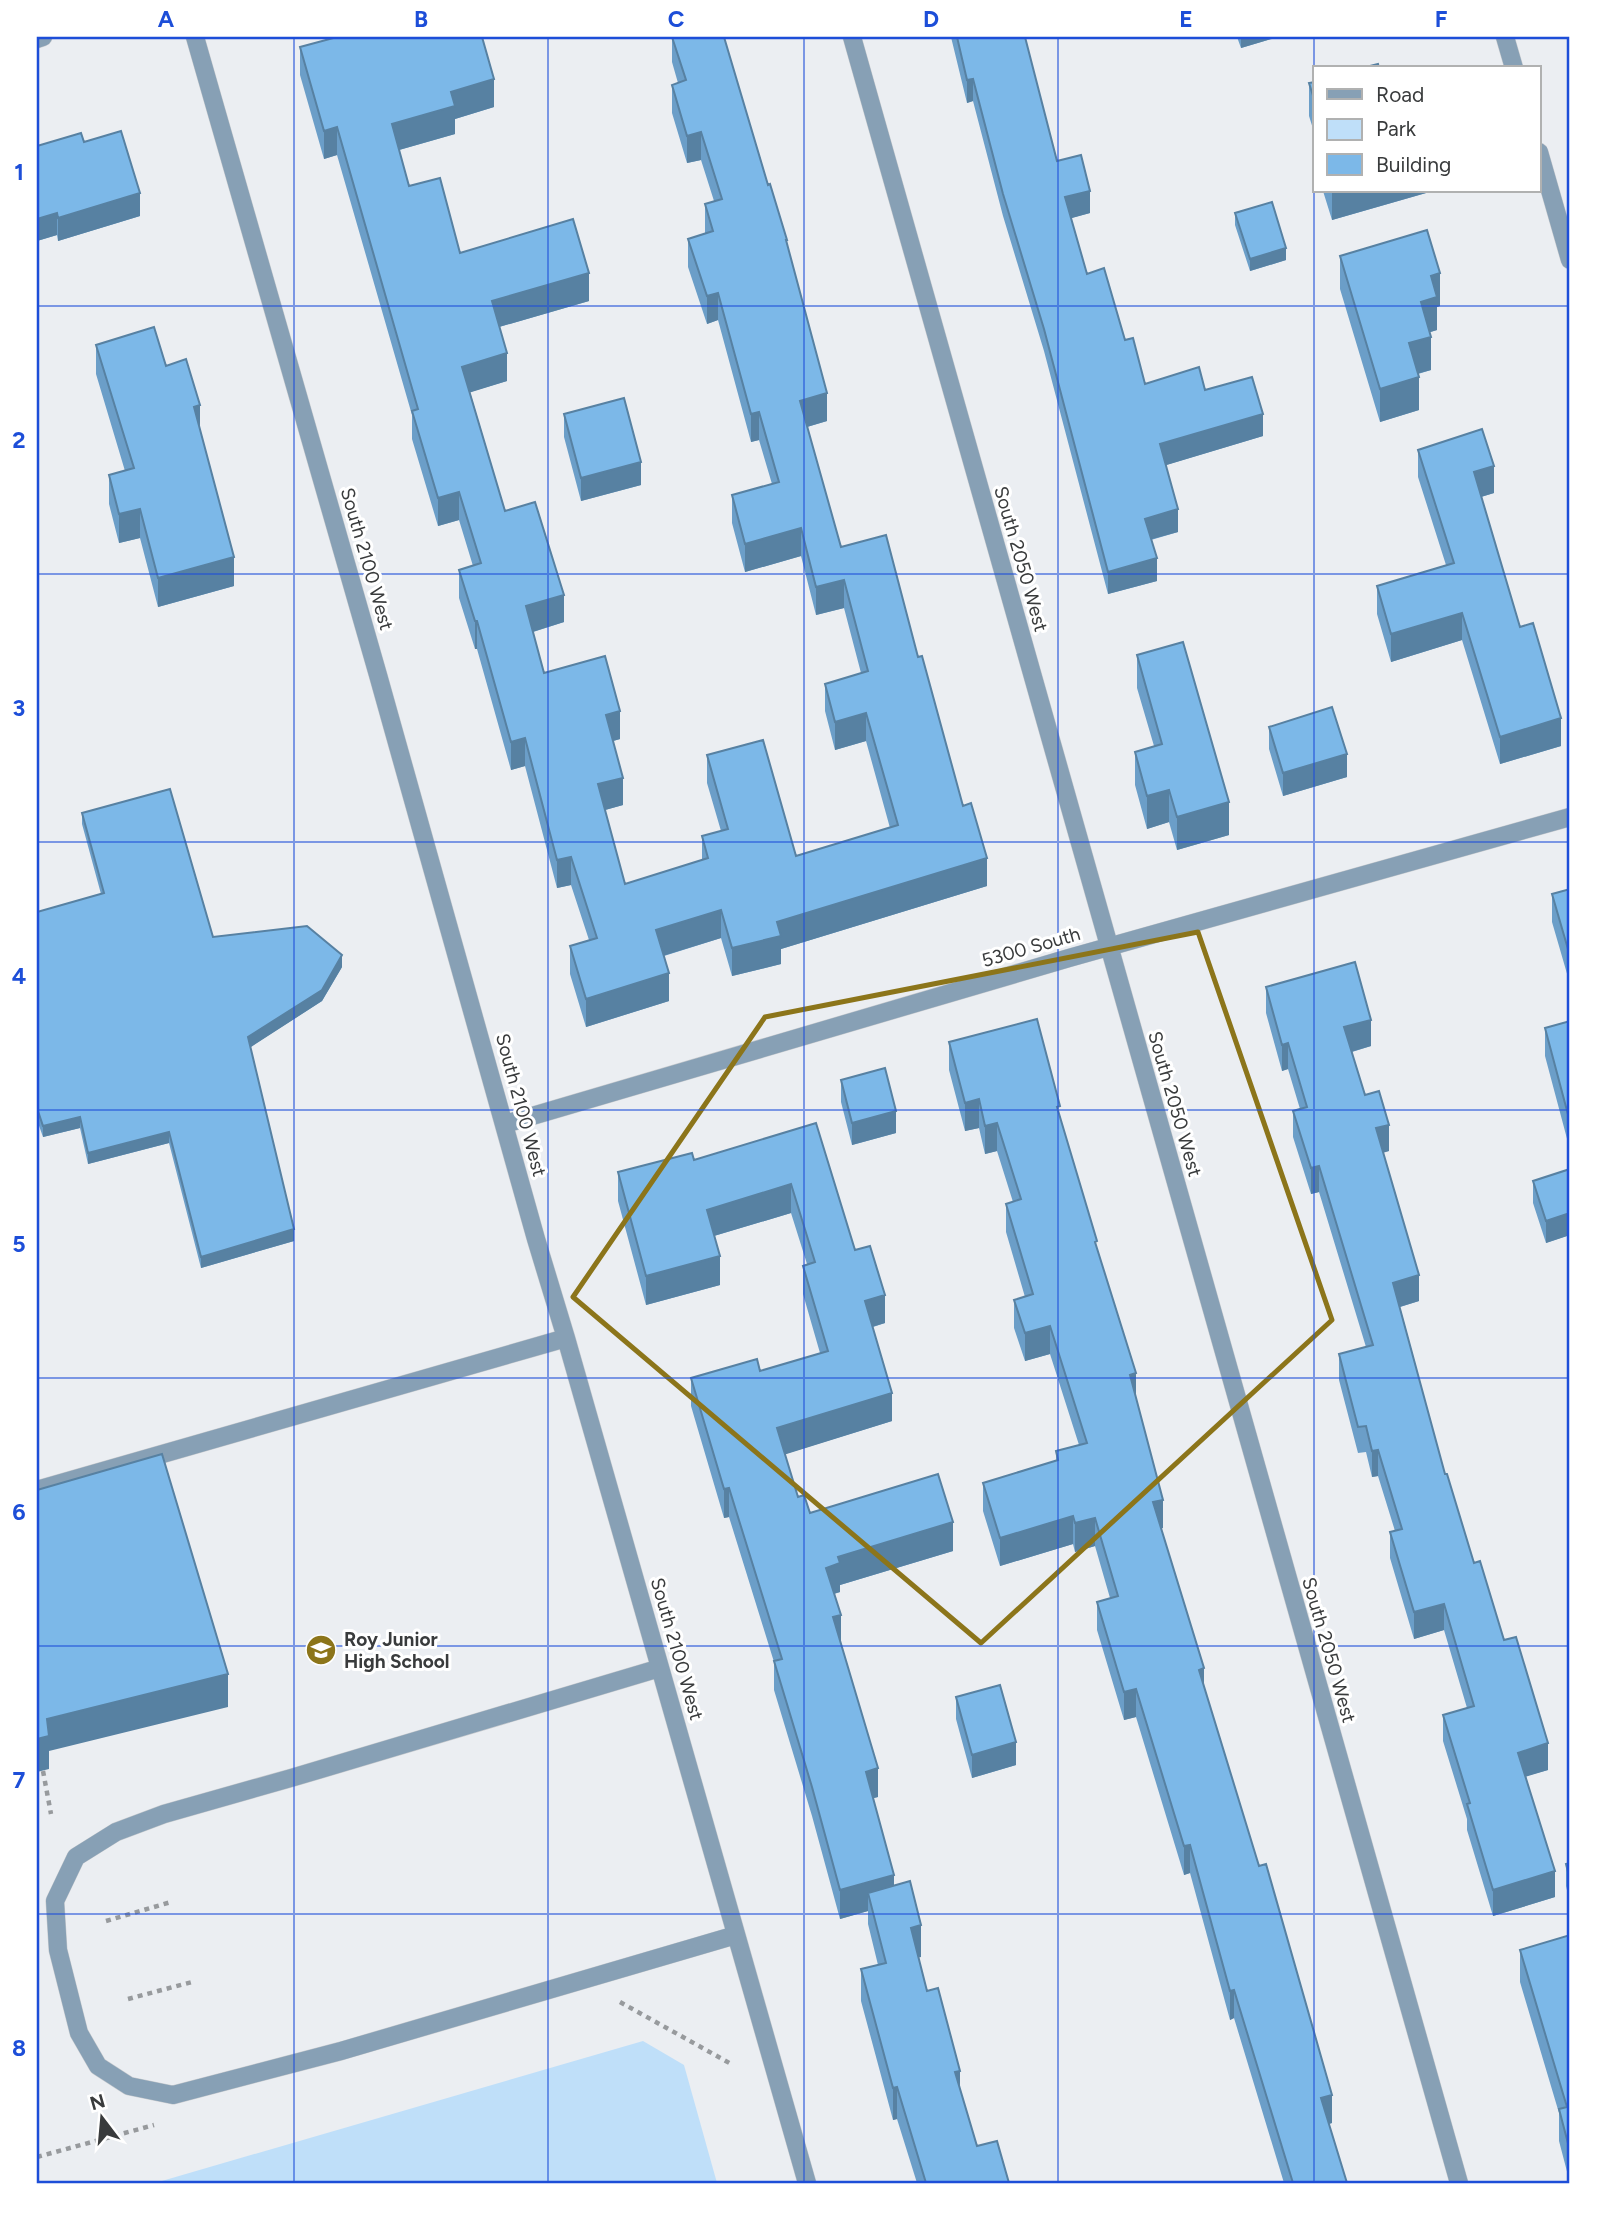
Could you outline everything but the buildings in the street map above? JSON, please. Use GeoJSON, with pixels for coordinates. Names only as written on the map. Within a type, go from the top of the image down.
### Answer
{"type":"FeatureCollection","features":[{"type":"Feature","properties":{"kind":"street"},"geometry":{"type":"LineString","coordinates":[[37,38],[43,37]]}},
{"type":"Feature","properties":{"kind":"street","name":"South 2100 West"},"geometry":{"type":"LineString","coordinates":[[195,37],[807,2183]]}},
{"type":"Feature","properties":{"kind":"street","name":"South 2050 West"},"geometry":{"type":"LineString","coordinates":[[852,37],[1459,2183]]}},
{"type":"Feature","properties":{"kind":"street"},"geometry":{"type":"LineString","coordinates":[[1505,37],[1513,66]]}},
{"type":"Feature","properties":{"kind":"street"},"geometry":{"type":"LineString","coordinates":[[1540,155],[1570,260]]}},
{"type":"Feature","properties":{"kind":"street","name":"5300 South"},"geometry":{"type":"LineString","coordinates":[[505,1124],[1109,947],[1570,817]]}},
{"type":"Feature","properties":{"kind":"street"},"geometry":{"type":"LineString","coordinates":[[37,1490],[566,1338]]}},
{"type":"Feature","properties":{"kind":"street"},"geometry":{"type":"LineString","coordinates":[[660,1668],[164,1814],[116,1832],[76,1857],[55,1900],[58,1950],[79,2033],[98,2066],[129,2086],[173,2095],[341,2051],[736,1935]]}},
{"type":"Feature","properties":{"kind":"path"},"geometry":{"type":"LineString","coordinates":[[43,1770],[51,1814]]}},
{"type":"Feature","properties":{"kind":"path"},"geometry":{"type":"LineString","coordinates":[[106,1921],[171,1902]]}},
{"type":"Feature","properties":{"kind":"path"},"geometry":{"type":"LineString","coordinates":[[128,1999],[192,1982]]}},
{"type":"Feature","properties":{"kind":"path"},"geometry":{"type":"LineString","coordinates":[[619,2001],[733,2065]]}},
{"type":"Feature","properties":{"kind":"path"},"geometry":{"type":"LineString","coordinates":[[37,2157],[153,2125]]}},
{"type":"Feature","properties":{"kind":"highlighted area"},"geometry":{"type":"Polygon","coordinates":[[[1198,932],[1332,1320],[981,1643],[573,1297],[765,1017],[1198,932]]]}},
{"type":"Feature","properties":{"kind":"green space"},"geometry":{"type":"Polygon","coordinates":[[[643,2041],[684,2065],[717,2183],[155,2183],[643,2041]]]}},
{"type":"Feature","properties":{"kind":"place","name":"Roy Junior High School"},"geometry":{"type":"Point","coordinates":[321,1650]}}]}
